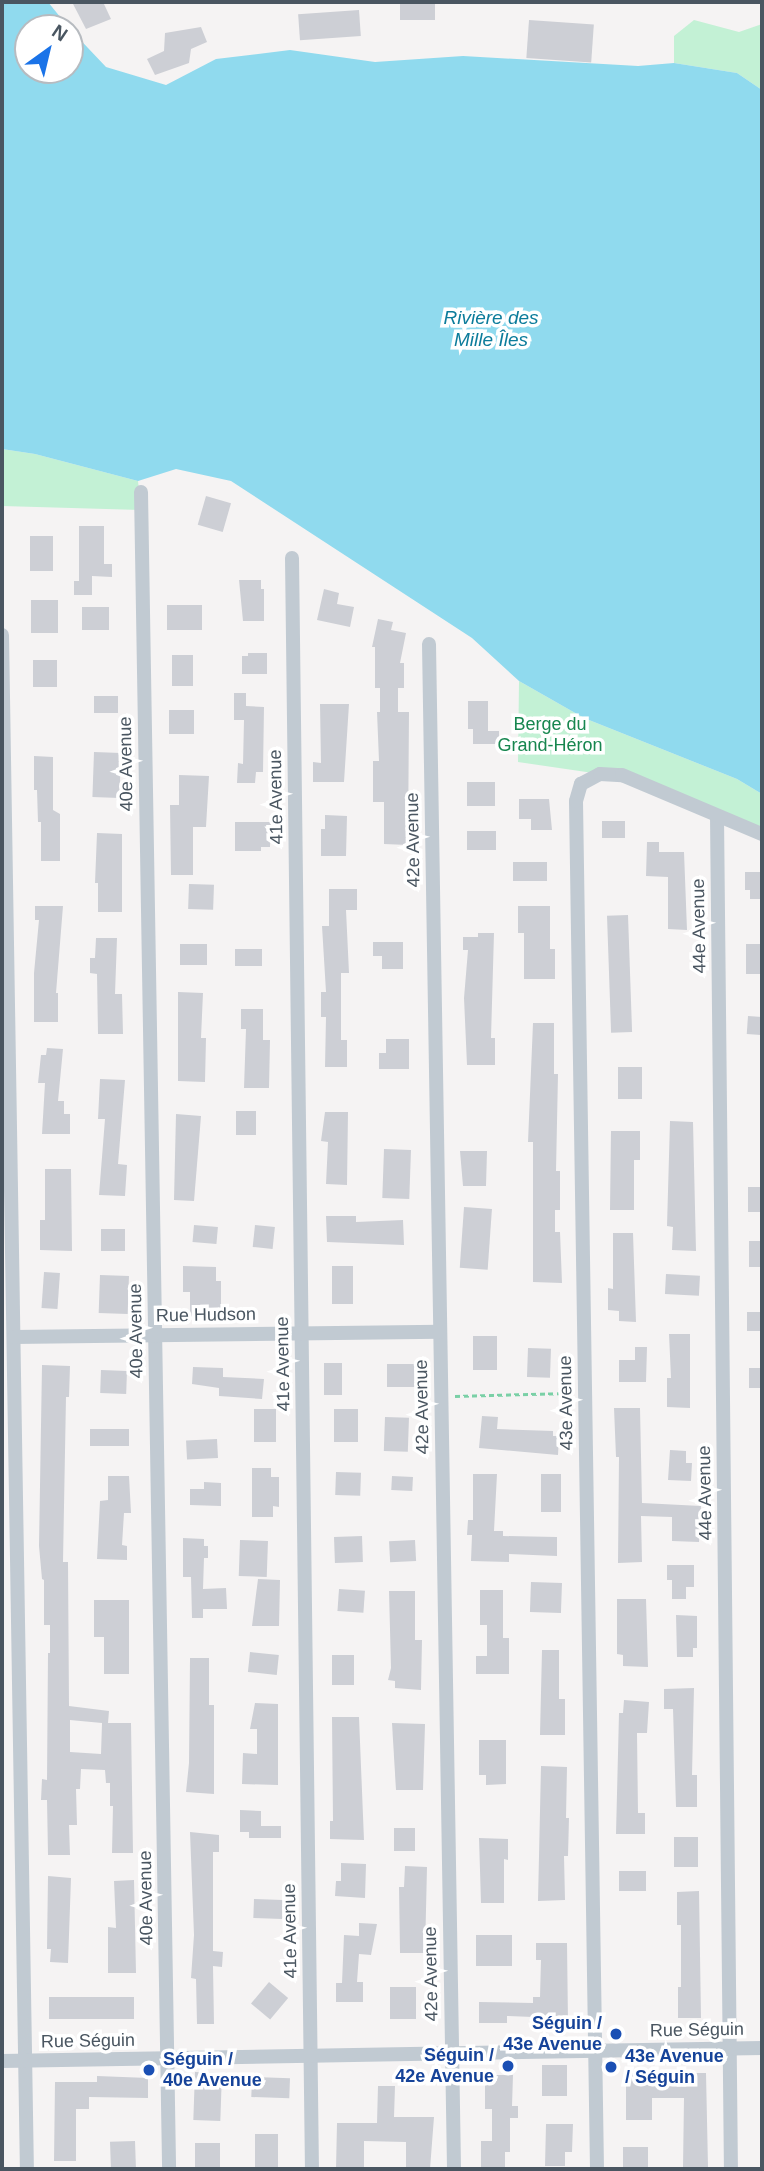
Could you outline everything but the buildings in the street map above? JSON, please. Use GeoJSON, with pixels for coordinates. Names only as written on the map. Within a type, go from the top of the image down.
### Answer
{"type":"FeatureCollection","features":[{"type":"Feature","properties":{"kind":"street","name":"40e Avenue"},"geometry":{"type":"LineString","coordinates":[[141,492],[169,2169]]}},
{"type":"Feature","properties":{"kind":"street","name":"41e Avenue"},"geometry":{"type":"LineString","coordinates":[[292,558],[312,2169]]}},
{"type":"Feature","properties":{"kind":"street"},"geometry":{"type":"LineString","coordinates":[[2,635],[27,2169]]}},
{"type":"Feature","properties":{"kind":"street","name":"42e Avenue"},"geometry":{"type":"LineString","coordinates":[[429,645],[454,2169]]}},
{"type":"Feature","properties":{"kind":"street","name":"43e Avenue"},"geometry":{"type":"LineString","coordinates":[[597,2169],[576,801],[581,785],[600,774],[622,775],[762,834]]}},
{"type":"Feature","properties":{"kind":"street","name":"44e Avenue"},"geometry":{"type":"LineString","coordinates":[[717,816],[732,2169]]}},
{"type":"Feature","properties":{"kind":"street","name":"Rue Hudson"},"geometry":{"type":"LineString","coordinates":[[14,1337],[440,1332]]}},
{"type":"Feature","properties":{"kind":"street","name":"Rue Séguin"},"geometry":{"type":"LineString","coordinates":[[2,2061],[762,2049]]}},
{"type":"Feature","properties":{"kind":"path"},"geometry":{"type":"LineString","coordinates":[[442,1396],[586,1393]]}},
{"type":"Feature","properties":{"kind":"green space"},"geometry":{"type":"Polygon","coordinates":[[[694,20],[739,32],[762,24],[762,90],[737,73],[674,63],[674,36],[694,20]]]}},
{"type":"Feature","properties":{"kind":"green space"},"geometry":{"type":"Polygon","coordinates":[[[2,449],[35,454],[138,481],[141,510],[2,506],[2,449]]]}},
{"type":"Feature","properties":{"kind":"green space","name":"Berge du Grand-Héron"},"geometry":{"type":"Polygon","coordinates":[[[519,681],[584,718],[737,779],[762,794],[762,834],[600,774],[518,762],[519,681]]]}},
{"type":"Feature","properties":{"kind":"water","name":"Rivière des Mille Îles"},"geometry":{"type":"Polygon","coordinates":[[[2,2],[48,2],[58,14],[14,14],[14,84],[84,84],[84,44],[106,67],[166,85],[216,59],[290,50],[375,62],[463,56],[638,66],[674,63],[737,73],[762,90],[762,794],[737,779],[584,718],[519,681],[472,638],[231,481],[176,469],[138,481],[35,454],[2,449],[2,2]]]}},
{"type":"Feature","properties":{"kind":"place","name":"Séguin / 43e Avenue"},"geometry":{"type":"Point","coordinates":[616,2034]}},
{"type":"Feature","properties":{"kind":"place","name":"Séguin / 42e Avenue"},"geometry":{"type":"Point","coordinates":[508,2066]}},
{"type":"Feature","properties":{"kind":"place","name":"43e Avenue / Séguin"},"geometry":{"type":"Point","coordinates":[611,2067]}},
{"type":"Feature","properties":{"kind":"place","name":"Séguin / 40e Avenue"},"geometry":{"type":"Point","coordinates":[149,2070]}}]}
